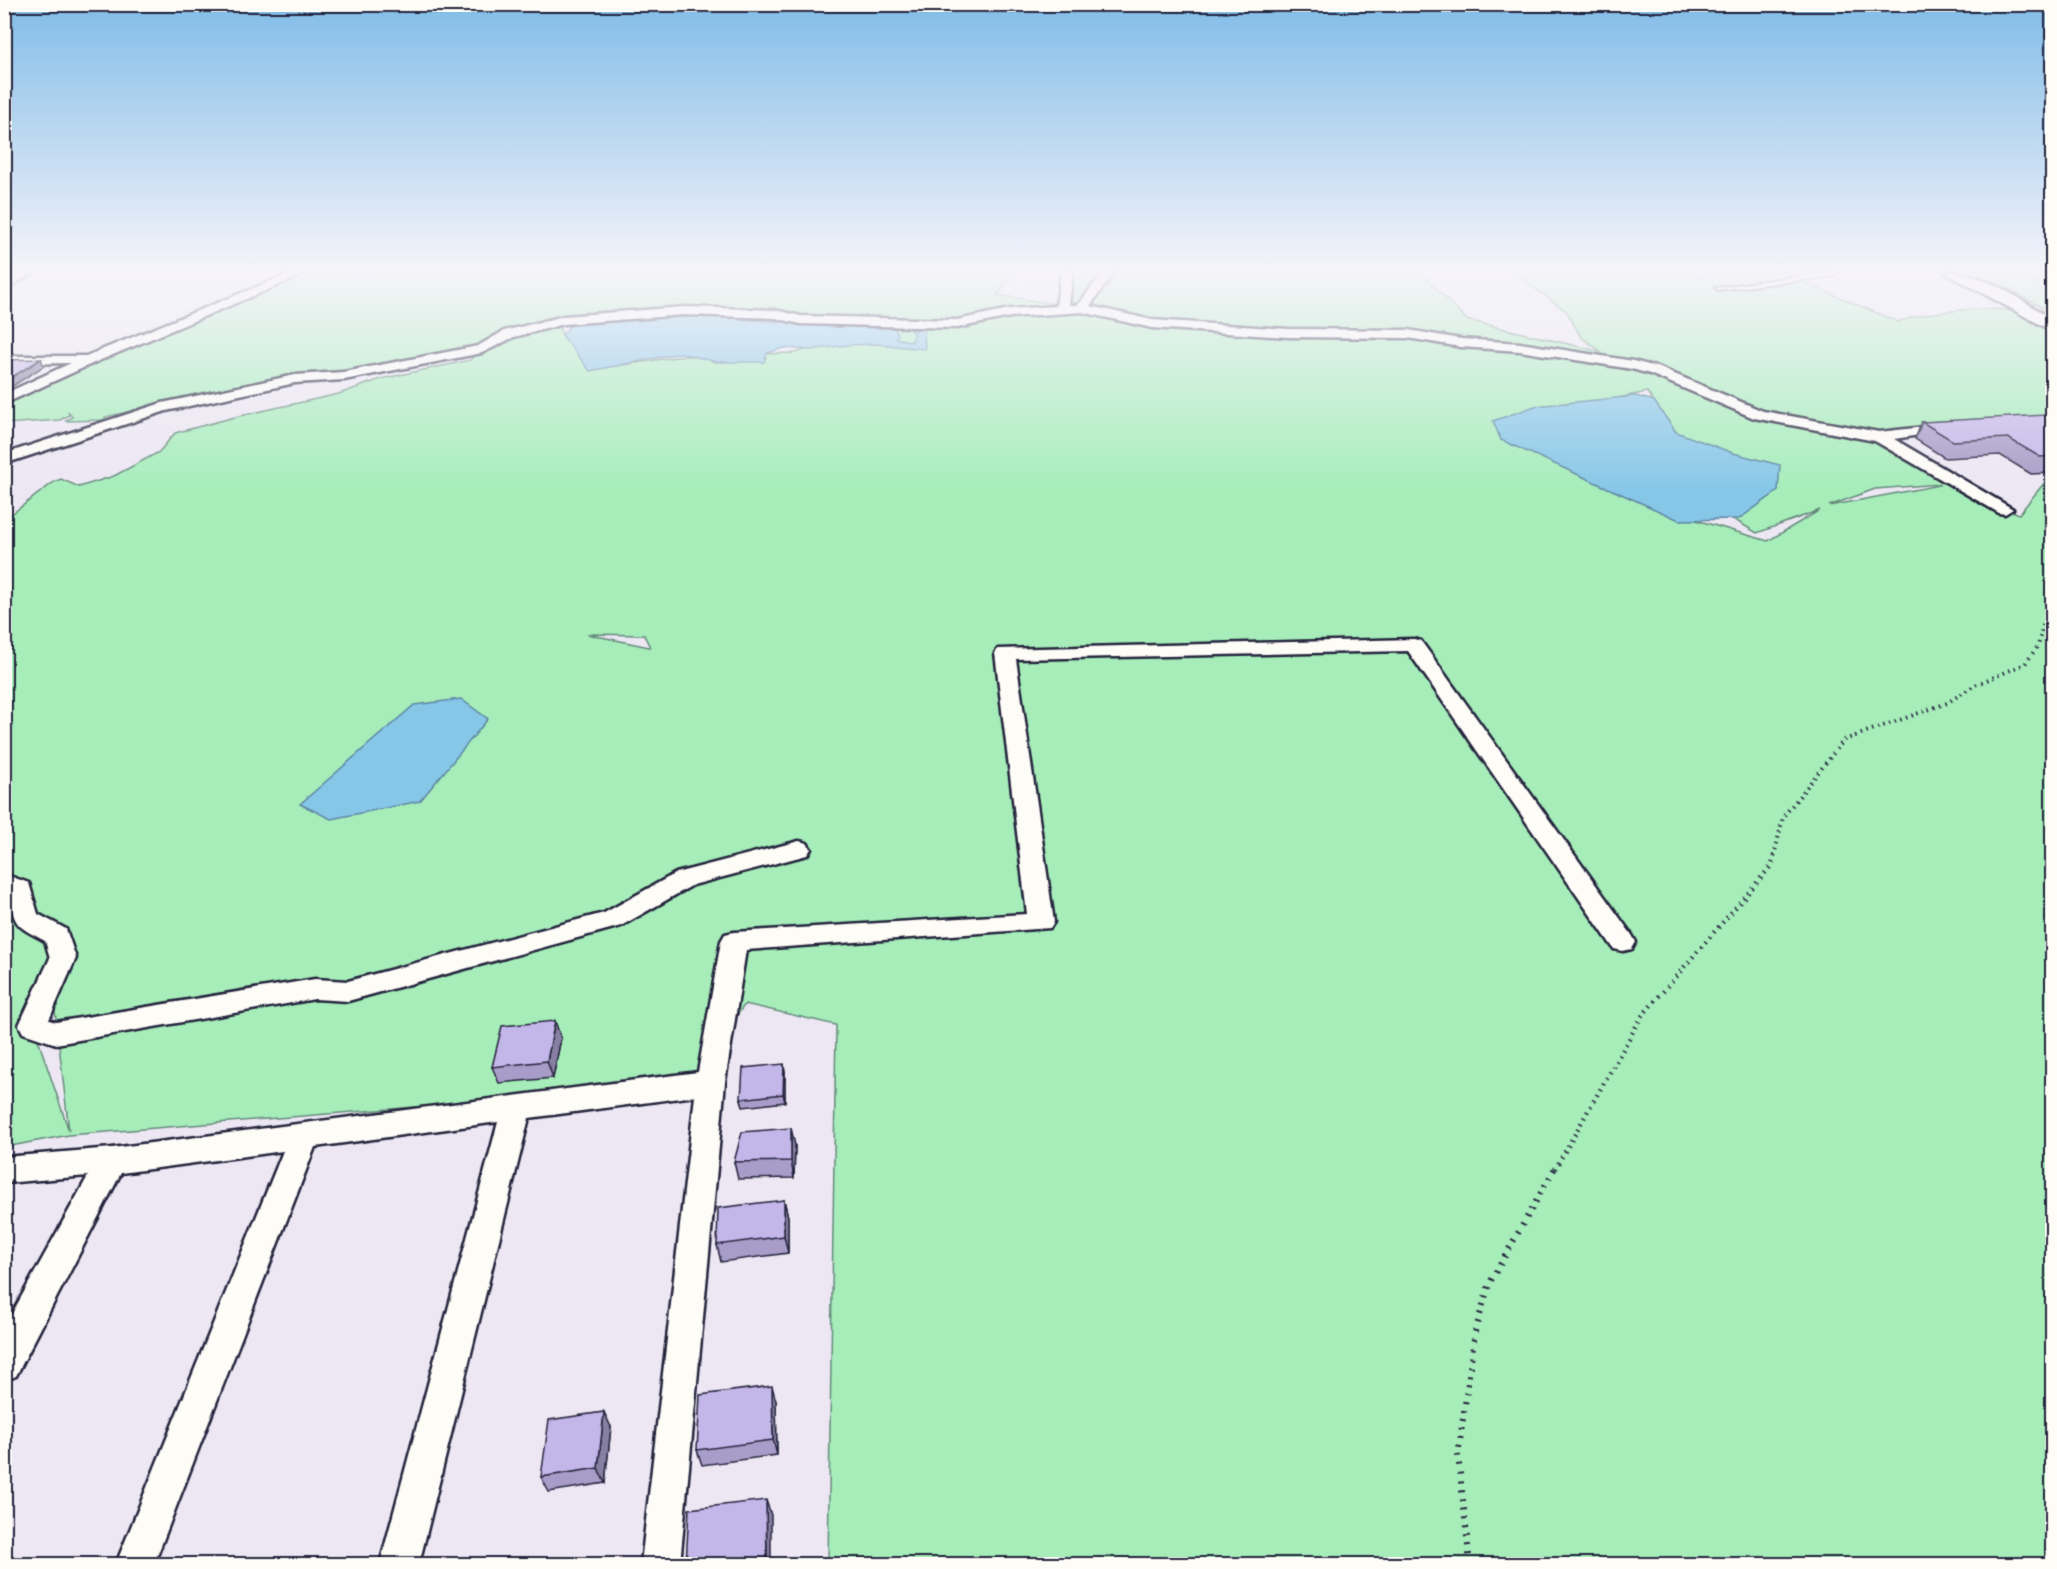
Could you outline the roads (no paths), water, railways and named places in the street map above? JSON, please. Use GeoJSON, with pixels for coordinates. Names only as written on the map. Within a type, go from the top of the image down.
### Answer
{"type":"FeatureCollection","features":[{"type":"Feature","properties":{"kind":"street"},"geometry":{"type":"LineString","coordinates":[[4,400],[128,344]]}},
{"type":"Feature","properties":{"kind":"street"},"geometry":{"type":"LineString","coordinates":[[4,459],[162,407],[295,379],[344,376],[482,349],[491,344]]}},
{"type":"Feature","properties":{"kind":"street"},"geometry":{"type":"LineString","coordinates":[[1473,344],[1560,353],[1655,371],[1759,414],[1879,436],[1965,425]]}},
{"type":"Feature","properties":{"kind":"street"},"geometry":{"type":"LineString","coordinates":[[4,360],[91,359]]}},
{"type":"Feature","properties":{"kind":"street"},"geometry":{"type":"LineString","coordinates":[[1879,436],[2005,510]]}},
{"type":"Feature","properties":{"kind":"street"},"geometry":{"type":"LineString","coordinates":[[661,1564],[711,1082],[734,941],[1041,922],[1005,653],[1414,645],[1623,942]]}},
{"type":"Feature","properties":{"kind":"street"},"geometry":{"type":"LineString","coordinates":[[4,882],[20,889],[26,919],[57,936],[63,958],[33,1025],[56,1033],[315,989],[348,991],[612,920],[685,879],[799,849]]}},
{"type":"Feature","properties":{"kind":"street"},"geometry":{"type":"LineString","coordinates":[[4,1170],[112,1161],[711,1082]]}},
{"type":"Feature","properties":{"kind":"street"},"geometry":{"type":"LineString","coordinates":[[400,1564],[517,1106]]}},
{"type":"Feature","properties":{"kind":"street"},"geometry":{"type":"LineString","coordinates":[[135,1564],[304,1136]]}},
{"type":"Feature","properties":{"kind":"street"},"geometry":{"type":"LineString","coordinates":[[4,1364],[112,1161]]}},
{"type":"Feature","properties":{"kind":"water"},"geometry":{"type":"Polygon","coordinates":[[[569,344],[870,344],[810,350],[784,348],[767,353],[764,362],[716,362],[681,353],[590,371],[569,344]]]}},
{"type":"Feature","properties":{"kind":"water"},"geometry":{"type":"Polygon","coordinates":[[[878,344],[925,344],[925,349],[878,344]]]}},
{"type":"Feature","properties":{"kind":"water"},"geometry":{"type":"Polygon","coordinates":[[[1636,396],[1654,401],[1676,432],[1733,453],[1780,465],[1778,491],[1739,519],[1679,520],[1501,440],[1493,421],[1535,406],[1636,396]]]}},
{"type":"Feature","properties":{"kind":"water"},"geometry":{"type":"Polygon","coordinates":[[[461,699],[488,719],[420,801],[331,819],[300,804],[414,705],[461,699]]]}}]}
